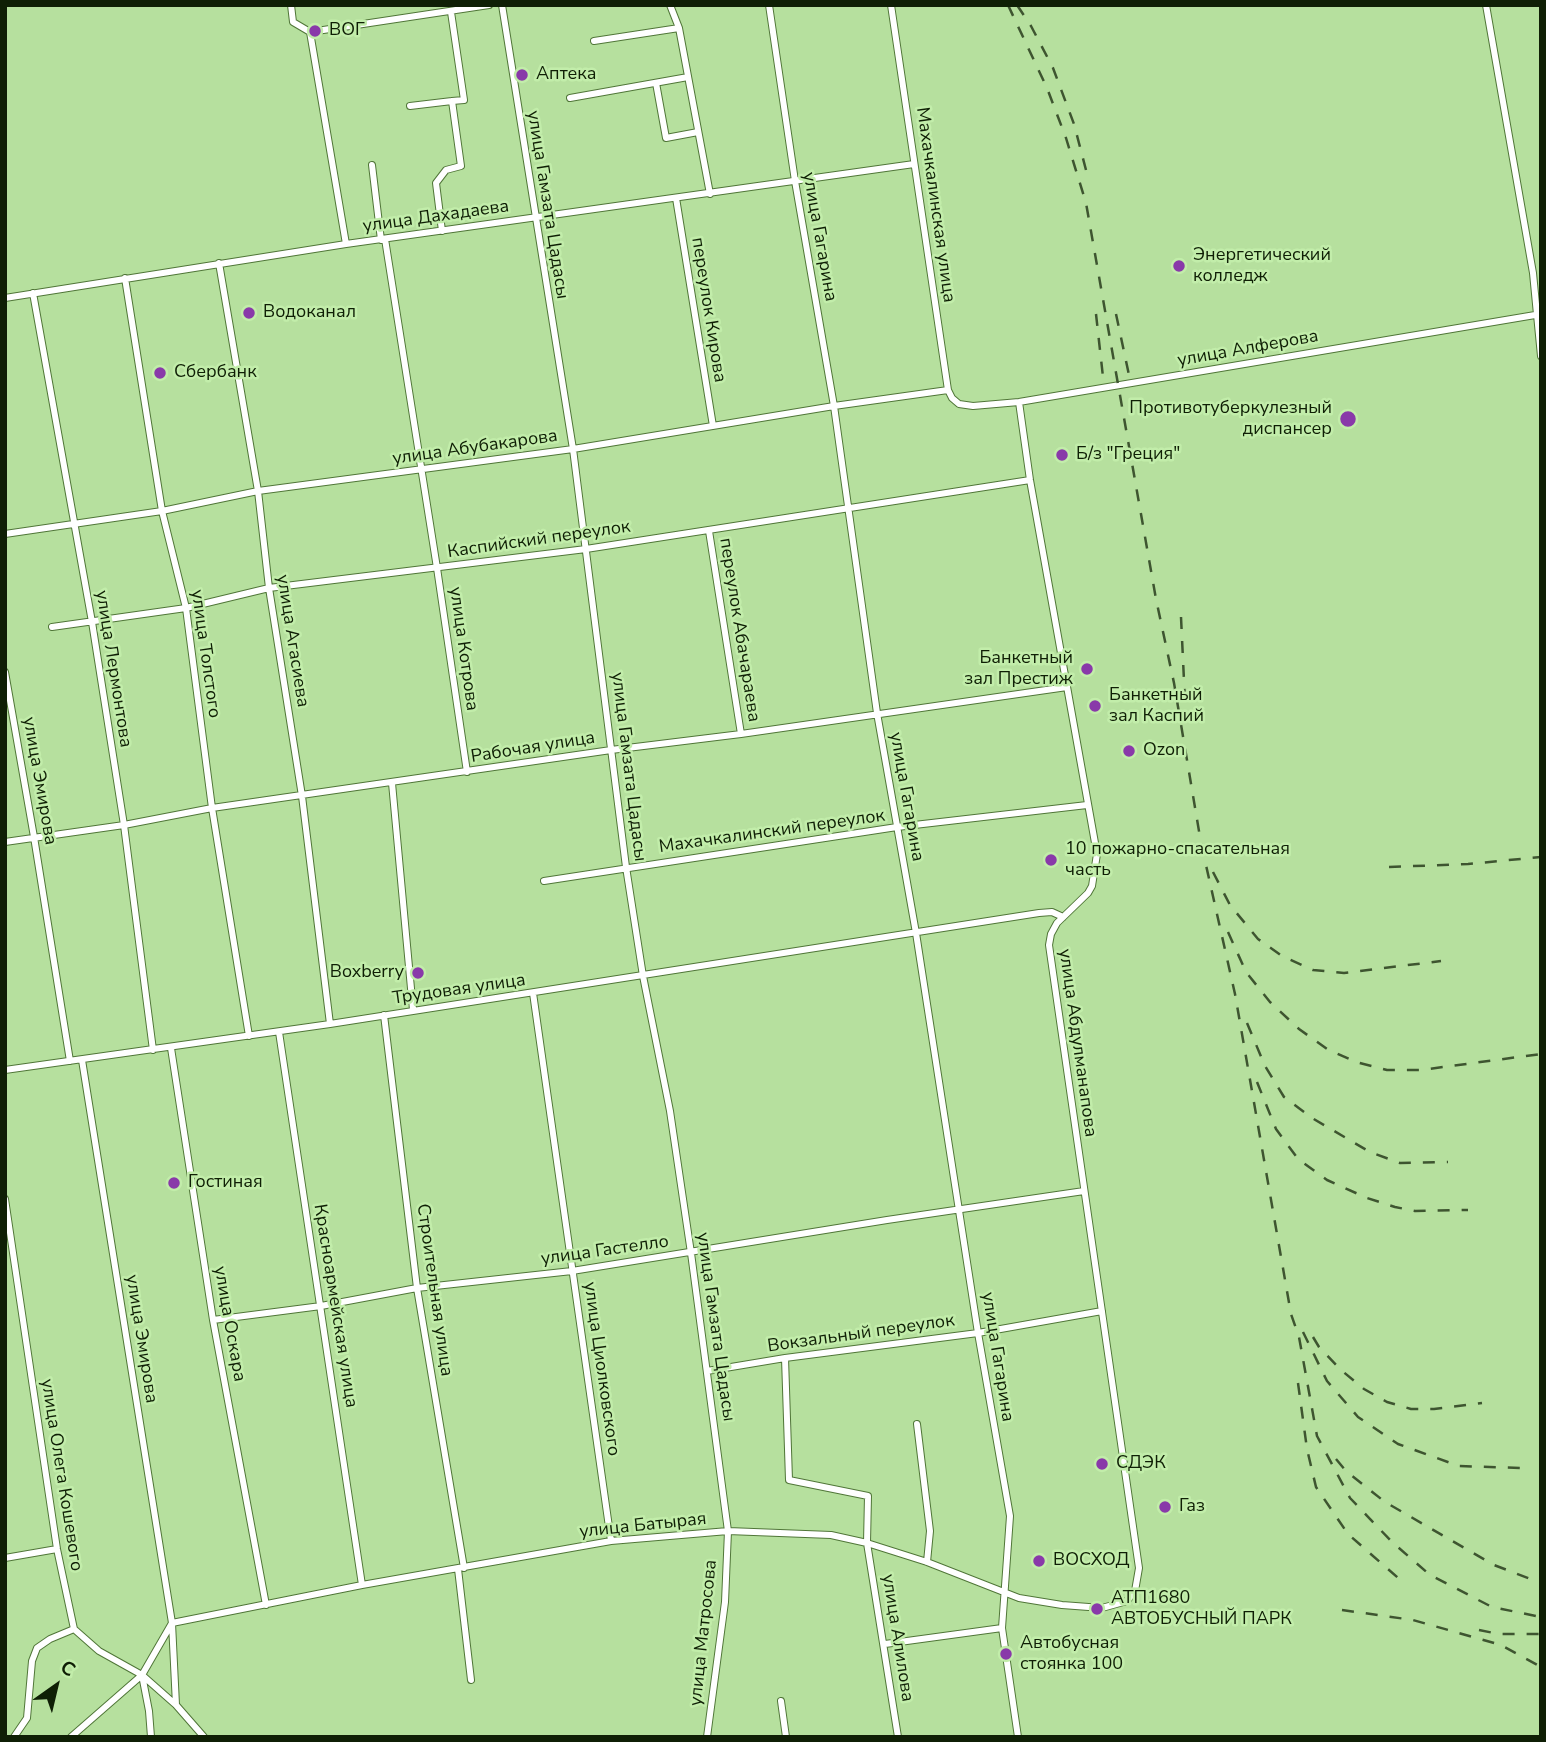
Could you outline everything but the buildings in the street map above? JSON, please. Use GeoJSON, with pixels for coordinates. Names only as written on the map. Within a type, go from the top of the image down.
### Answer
{"type":"FeatureCollection","features":[{"type":"Feature","properties":{"kind":"street"},"geometry":{"type":"LineString","coordinates":[[291,5],[293,22],[310,32],[489,5]]}},
{"type":"Feature","properties":{"kind":"street","name":"улица Гамзата Цадасы"},"geometry":{"type":"LineString","coordinates":[[502,5],[573,449],[626,867],[643,976],[670,1111],[728,1531]]}},
{"type":"Feature","properties":{"kind":"street"},"geometry":{"type":"LineString","coordinates":[[670,5],[679,28],[710,194]]}},
{"type":"Feature","properties":{"kind":"street","name":"улица Гагарина"},"geometry":{"type":"LineString","coordinates":[[769,5],[795,181],[834,406],[877,713],[916,933],[978,1333],[1010,1516],[1002,1628],[1018,1737]]}},
{"type":"Feature","properties":{"kind":"street","name":"Махачкалинская улица"},"geometry":{"type":"LineString","coordinates":[[891,5],[948,390],[951,398],[959,404]]}},
{"type":"Feature","properties":{"kind":"street"},"geometry":{"type":"LineString","coordinates":[[1486,5],[1533,273],[1541,356]]}},
{"type":"Feature","properties":{"kind":"street"},"geometry":{"type":"LineString","coordinates":[[410,106],[464,100],[451,12]]}},
{"type":"Feature","properties":{"kind":"street"},"geometry":{"type":"LineString","coordinates":[[594,41],[679,28]]}},
{"type":"Feature","properties":{"kind":"street"},"geometry":{"type":"LineString","coordinates":[[310,32],[346,244]]}},
{"type":"Feature","properties":{"kind":"street"},"geometry":{"type":"LineString","coordinates":[[570,98],[688,77]]}},
{"type":"Feature","properties":{"kind":"street"},"geometry":{"type":"LineString","coordinates":[[656,83],[666,138],[698,132]]}},
{"type":"Feature","properties":{"kind":"street"},"geometry":{"type":"LineString","coordinates":[[442,231],[436,183],[446,170],[461,166],[452,101]]}},
{"type":"Feature","properties":{"kind":"street","name":"улица Дахадаева"},"geometry":{"type":"LineString","coordinates":[[5,298],[346,244],[914,164]]}},
{"type":"Feature","properties":{"kind":"street","name":"улица Котрова"},"geometry":{"type":"LineString","coordinates":[[372,165],[438,568],[467,772]]}},
{"type":"Feature","properties":{"kind":"street","name":"переулок Кирова"},"geometry":{"type":"LineString","coordinates":[[676,198],[713,426]]}},
{"type":"Feature","properties":{"kind":"street","name":"улица Агасиева"},"geometry":{"type":"LineString","coordinates":[[219,263],[258,491],[269,588],[302,796],[330,1024]]}},
{"type":"Feature","properties":{"kind":"street","name":"улица Толстого"},"geometry":{"type":"LineString","coordinates":[[125,278],[162,511],[186,608],[212,808],[249,1036]]}},
{"type":"Feature","properties":{"kind":"street","name":"улица Лермонтова"},"geometry":{"type":"LineString","coordinates":[[33,293],[92,622],[124,825],[153,1050]]}},
{"type":"Feature","properties":{"kind":"street","name":"улица Алферова"},"geometry":{"type":"LineString","coordinates":[[959,404],[974,407],[1019,402],[1539,315]]}},
{"type":"Feature","properties":{"kind":"street","name":"улица Абубакарова"},"geometry":{"type":"LineString","coordinates":[[5,534],[162,511],[258,491],[573,449],[948,390]]}},
{"type":"Feature","properties":{"kind":"street","name":"улица Абдулманапова"},"geometry":{"type":"LineString","coordinates":[[1019,402],[1030,480],[1097,854],[1092,886],[1063,917],[1051,934],[1049,945],[1139,1580]]}},
{"type":"Feature","properties":{"kind":"street","name":"Каспийский переулок"},"geometry":{"type":"LineString","coordinates":[[52,627],[186,608],[269,588],[586,549],[1030,480]]}},
{"type":"Feature","properties":{"kind":"street","name":"переулок Абачараева"},"geometry":{"type":"LineString","coordinates":[[709,531],[741,734]]}},
{"type":"Feature","properties":{"kind":"street","name":"улица Эмирова"},"geometry":{"type":"LineString","coordinates":[[5,672],[69,1061]]}},
{"type":"Feature","properties":{"kind":"street","name":"Рабочая улица"},"geometry":{"type":"LineString","coordinates":[[5,842],[124,825],[212,808],[1067,687]]}},
{"type":"Feature","properties":{"kind":"street"},"geometry":{"type":"LineString","coordinates":[[392,783],[413,1010]]}},
{"type":"Feature","properties":{"kind":"street","name":"Махачкалинский переулок"},"geometry":{"type":"LineString","coordinates":[[544,881],[897,827],[1087,805]]}},
{"type":"Feature","properties":{"kind":"street","name":"Трудовая улица"},"geometry":{"type":"LineString","coordinates":[[5,1070],[279,1032],[1039,913],[1052,912],[1063,917]]}},
{"type":"Feature","properties":{"kind":"street","name":"улица Циолковского"},"geometry":{"type":"LineString","coordinates":[[533,993],[611,1541]]}},
{"type":"Feature","properties":{"kind":"street","name":"Строительная улица"},"geometry":{"type":"LineString","coordinates":[[384,1015],[418,1288],[461,1569],[471,1680]]}},
{"type":"Feature","properties":{"kind":"street","name":"Красноармейская улица"},"geometry":{"type":"LineString","coordinates":[[279,1032],[362,1585]]}},
{"type":"Feature","properties":{"kind":"street","name":"улица Оскара"},"geometry":{"type":"LineString","coordinates":[[171,1048],[213,1320],[265,1605]]}},
{"type":"Feature","properties":{"kind":"street","name":"улица Эмирова"},"geometry":{"type":"LineString","coordinates":[[82,1060],[172,1623],[176,1705]]}},
{"type":"Feature","properties":{"kind":"street","name":"улица Гастелло"},"geometry":{"type":"LineString","coordinates":[[213,1320],[321,1306],[418,1288],[572,1271],[1084,1191]]}},
{"type":"Feature","properties":{"kind":"street","name":"улица Олега Кошевого"},"geometry":{"type":"LineString","coordinates":[[5,1199],[57,1549],[74,1629]]}},
{"type":"Feature","properties":{"kind":"street","name":"Вокзальный переулок"},"geometry":{"type":"LineString","coordinates":[[707,1371],[978,1333],[1102,1311]]}},
{"type":"Feature","properties":{"kind":"street","name":"улица Алилова"},"geometry":{"type":"LineString","coordinates":[[785,1358],[789,1480],[868,1496],[867,1543],[898,1737]]}},
{"type":"Feature","properties":{"kind":"street"},"geometry":{"type":"LineString","coordinates":[[917,1424],[930,1531],[927,1562]]}},
{"type":"Feature","properties":{"kind":"street","name":"улица Батырая"},"geometry":{"type":"LineString","coordinates":[[172,1623],[362,1585],[611,1541],[728,1531],[831,1535],[927,1562],[1019,1598],[1062,1605],[1102,1608],[1127,1601],[1139,1580]]}},
{"type":"Feature","properties":{"kind":"street","name":"улица Матросова"},"geometry":{"type":"LineString","coordinates":[[707,1737],[724,1602],[728,1531]]}},
{"type":"Feature","properties":{"kind":"street"},"geometry":{"type":"LineString","coordinates":[[5,1558],[57,1549]]}},
{"type":"Feature","properties":{"kind":"street"},"geometry":{"type":"LineString","coordinates":[[71,1737],[142,1675],[172,1623]]}},
{"type":"Feature","properties":{"kind":"street"},"geometry":{"type":"LineString","coordinates":[[884,1644],[1002,1628]]}},
{"type":"Feature","properties":{"kind":"street"},"geometry":{"type":"LineString","coordinates":[[14,1737],[27,1718],[32,1661],[37,1648],[74,1629],[99,1651],[142,1675],[176,1705],[204,1737]]}},
{"type":"Feature","properties":{"kind":"street"},"geometry":{"type":"LineString","coordinates":[[142,1675],[151,1737]]}},
{"type":"Feature","properties":{"kind":"street"},"geometry":{"type":"LineString","coordinates":[[781,1701],[786,1737]]}},
{"type":"Feature","properties":{"kind":"railway"},"geometry":{"type":"LineString","coordinates":[[1008,5],[1047,88],[1086,203],[1201,843],[1235,994],[1291,1314],[1299,1337],[1317,1436],[1350,1498],[1392,1542],[1430,1575],[1492,1607],[1541,1617]]}},
{"type":"Feature","properties":{"kind":"railway"},"geometry":{"type":"LineString","coordinates":[[1017,5],[1053,68],[1074,124],[1086,170]]}},
{"type":"Feature","properties":{"kind":"railway"},"geometry":{"type":"LineString","coordinates":[[1096,314],[1103,377]]}},
{"type":"Feature","properties":{"kind":"railway"},"geometry":{"type":"LineString","coordinates":[[1116,314],[1129,375]]}},
{"type":"Feature","properties":{"kind":"railway"},"geometry":{"type":"LineString","coordinates":[[1181,617],[1185,702]]}},
{"type":"Feature","properties":{"kind":"railway"},"geometry":{"type":"LineString","coordinates":[[1389,867],[1468,864],[1541,857]]}},
{"type":"Feature","properties":{"kind":"railway"},"geometry":{"type":"LineString","coordinates":[[1213,872],[1230,905],[1258,939],[1282,956],[1313,970],[1344,973],[1441,961]]}},
{"type":"Feature","properties":{"kind":"railway"},"geometry":{"type":"LineString","coordinates":[[1228,932],[1246,972],[1270,1002],[1299,1029],[1327,1049],[1356,1062],[1387,1070],[1421,1070],[1541,1054]]}},
{"type":"Feature","properties":{"kind":"railway"},"geometry":{"type":"LineString","coordinates":[[1247,1023],[1265,1066],[1284,1097],[1312,1118],[1370,1152],[1400,1163],[1448,1162]]}},
{"type":"Feature","properties":{"kind":"railway"},"geometry":{"type":"LineString","coordinates":[[1257,1082],[1276,1129],[1298,1159],[1327,1180],[1395,1207],[1415,1211],[1468,1210]]}},
{"type":"Feature","properties":{"kind":"railway"},"geometry":{"type":"LineString","coordinates":[[1303,1332],[1327,1381],[1358,1417],[1398,1444],[1459,1466],[1521,1468]]}},
{"type":"Feature","properties":{"kind":"railway"},"geometry":{"type":"LineString","coordinates":[[1313,1337],[1341,1370],[1364,1389],[1387,1402],[1411,1409],[1482,1403]]}},
{"type":"Feature","properties":{"kind":"railway"},"geometry":{"type":"LineString","coordinates":[[1298,1383],[1307,1449],[1316,1487],[1348,1534],[1405,1584]]}},
{"type":"Feature","properties":{"kind":"railway"},"geometry":{"type":"LineString","coordinates":[[1336,1459],[1346,1471],[1385,1502],[1494,1565],[1541,1583]]}},
{"type":"Feature","properties":{"kind":"railway"},"geometry":{"type":"LineString","coordinates":[[1342,1610],[1413,1620],[1501,1645],[1541,1667]]}},
{"type":"Feature","properties":{"kind":"railway"},"geometry":{"type":"LineString","coordinates":[[1479,1630],[1499,1634],[1541,1634]]}},
{"type":"Feature","properties":{"kind":"place","name":"ВОГ"},"geometry":{"type":"Point","coordinates":[315,31]}},
{"type":"Feature","properties":{"kind":"place","name":"Аптека"},"geometry":{"type":"Point","coordinates":[522,75]}},
{"type":"Feature","properties":{"kind":"place","name":"Энергетический колледж"},"geometry":{"type":"Point","coordinates":[1179,266]}},
{"type":"Feature","properties":{"kind":"place","name":"Водоканал"},"geometry":{"type":"Point","coordinates":[249,313]}},
{"type":"Feature","properties":{"kind":"place","name":"Сбербанк"},"geometry":{"type":"Point","coordinates":[160,373]}},
{"type":"Feature","properties":{"kind":"place","name":"Противотуберкулезный диспансер"},"geometry":{"type":"Point","coordinates":[1348,419]}},
{"type":"Feature","properties":{"kind":"place","name":"Б/з \"Греция\""},"geometry":{"type":"Point","coordinates":[1062,455]}},
{"type":"Feature","properties":{"kind":"place","name":"Банкетный зал Престиж"},"geometry":{"type":"Point","coordinates":[1087,669]}},
{"type":"Feature","properties":{"kind":"place","name":"Банкетный зал Каспий"},"geometry":{"type":"Point","coordinates":[1095,706]}},
{"type":"Feature","properties":{"kind":"place","name":"Ozon"},"geometry":{"type":"Point","coordinates":[1129,751]}},
{"type":"Feature","properties":{"kind":"place","name":"10 пожарно-спасательная часть"},"geometry":{"type":"Point","coordinates":[1051,860]}},
{"type":"Feature","properties":{"kind":"place","name":"Boxberry"},"geometry":{"type":"Point","coordinates":[418,973]}},
{"type":"Feature","properties":{"kind":"place","name":"Гостиная"},"geometry":{"type":"Point","coordinates":[174,1183]}},
{"type":"Feature","properties":{"kind":"place","name":"СДЭК"},"geometry":{"type":"Point","coordinates":[1102,1464]}},
{"type":"Feature","properties":{"kind":"place","name":"Газ"},"geometry":{"type":"Point","coordinates":[1165,1507]}},
{"type":"Feature","properties":{"kind":"place","name":"ВОСХОД"},"geometry":{"type":"Point","coordinates":[1039,1561]}},
{"type":"Feature","properties":{"kind":"place","name":"АТП1680 АВТОБУСНЫЙ ПАРК"},"geometry":{"type":"Point","coordinates":[1097,1609]}},
{"type":"Feature","properties":{"kind":"place","name":"Автобусная стоянка 100"},"geometry":{"type":"Point","coordinates":[1006,1654]}}]}
